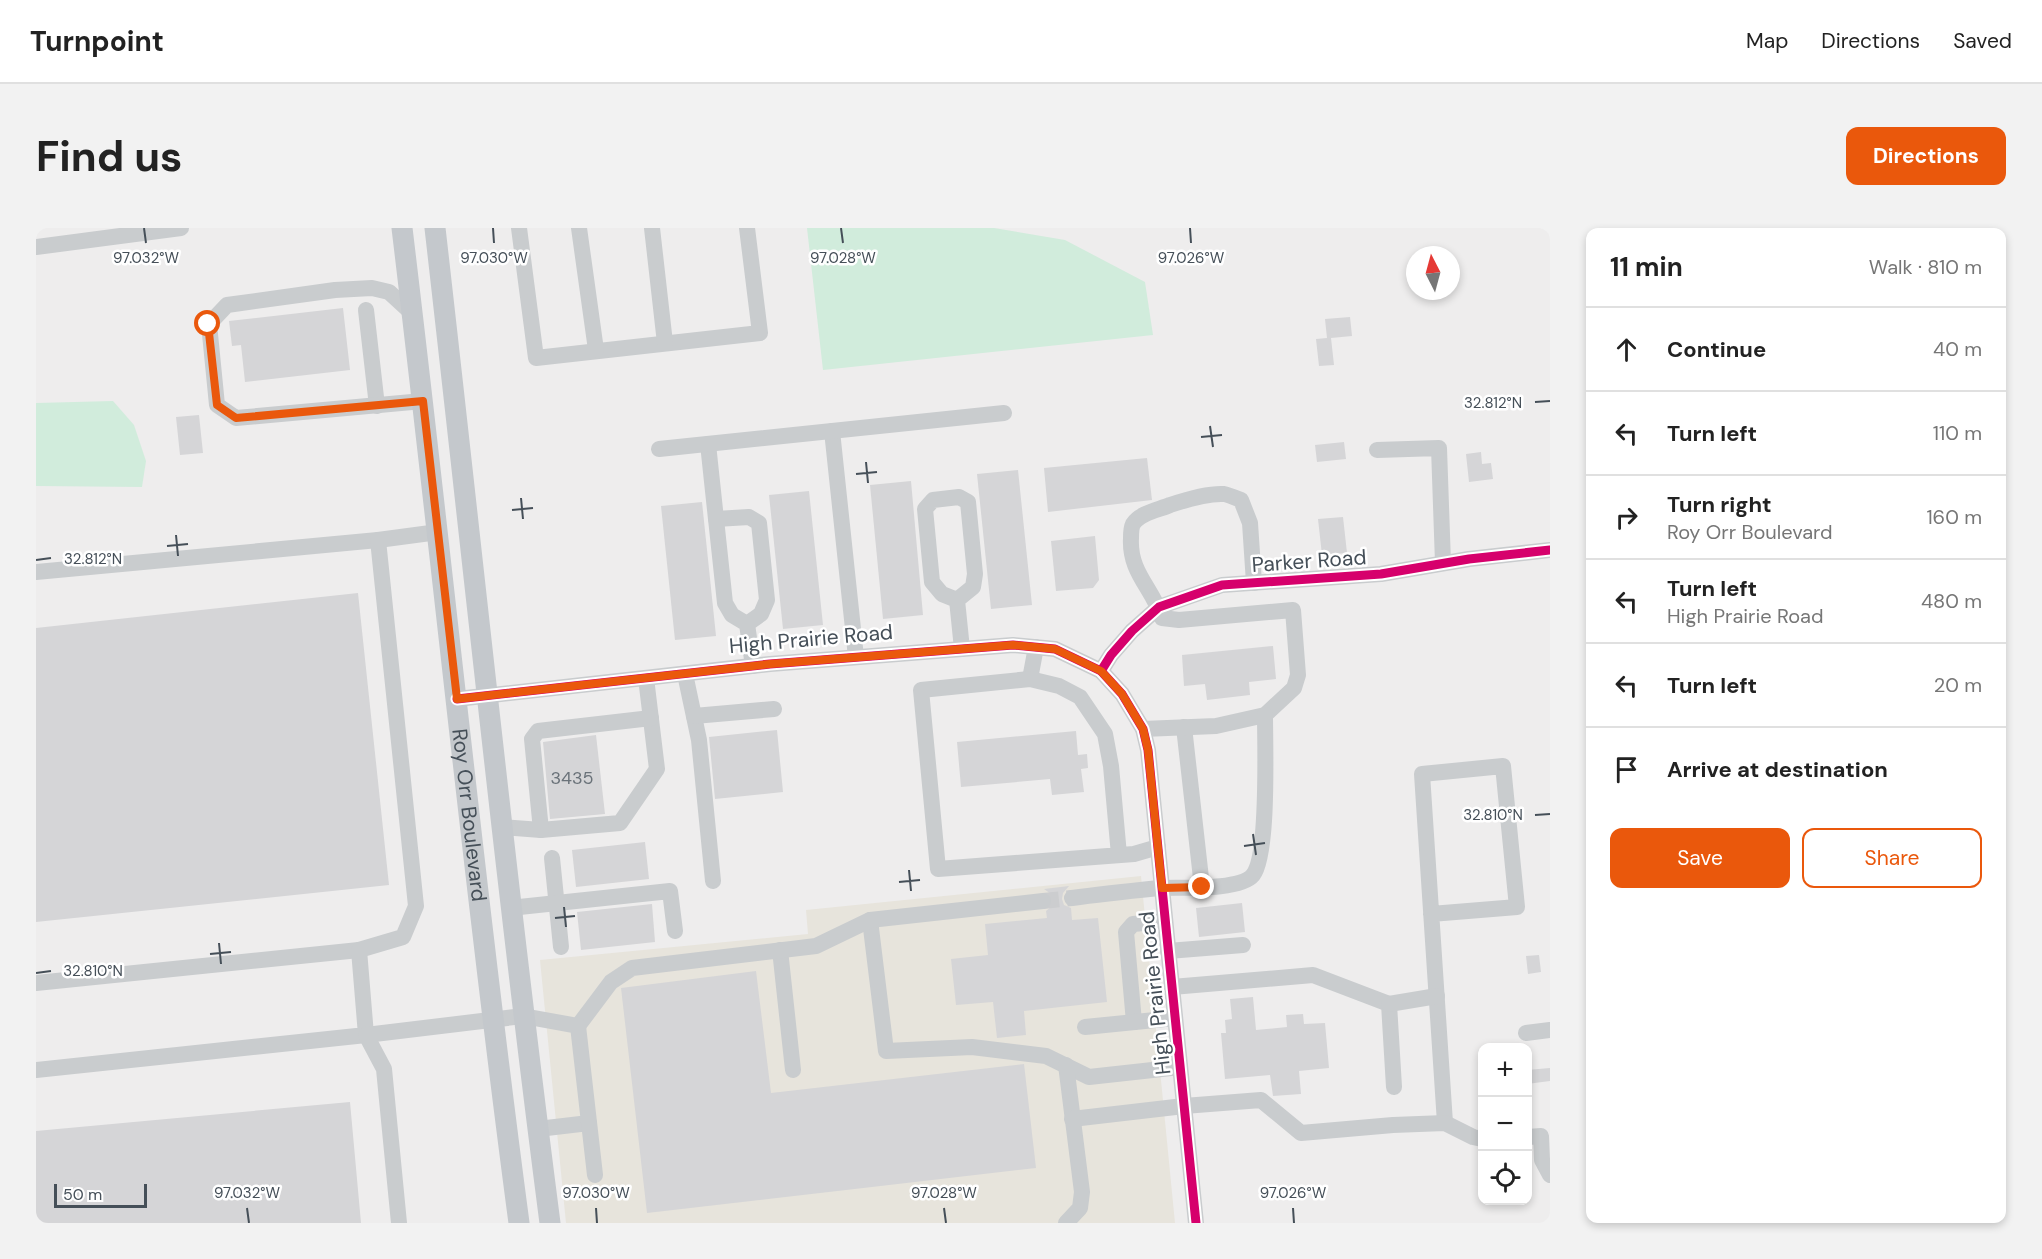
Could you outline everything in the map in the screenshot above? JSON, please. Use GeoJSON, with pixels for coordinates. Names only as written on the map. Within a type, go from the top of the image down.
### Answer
{"type":"FeatureCollection","features":[{"type":"Feature","properties":{"kind":"main road","name":"Roy Orr Boulevard"},"geometry":{"type":"LineString","coordinates":[[402,228],[492,1019],[519,1223]]}},
{"type":"Feature","properties":{"kind":"main road","name":"Roy Orr Boulevard"},"geometry":{"type":"LineString","coordinates":[[435,228],[510,908],[550,1223]]}},
{"type":"Feature","properties":{"kind":"street"},"geometry":{"type":"LineString","coordinates":[[36,247],[181,228]]}},
{"type":"Feature","properties":{"kind":"street"},"geometry":{"type":"LineString","coordinates":[[519,228],[536,358],[760,333],[747,228]]}},
{"type":"Feature","properties":{"kind":"street"},"geometry":{"type":"LineString","coordinates":[[579,228],[596,350]]}},
{"type":"Feature","properties":{"kind":"street"},"geometry":{"type":"LineString","coordinates":[[652,228],[665,343]]}},
{"type":"Feature","properties":{"kind":"street"},"geometry":{"type":"LineString","coordinates":[[413,314],[389,292],[372,288],[335,290],[227,305],[208,324],[217,405],[236,418],[423,401]]}},
{"type":"Feature","properties":{"kind":"street"},"geometry":{"type":"LineString","coordinates":[[366,310],[377,406]]}},
{"type":"Feature","properties":{"kind":"street"},"geometry":{"type":"LineString","coordinates":[[659,449],[1004,413]]}},
{"type":"Feature","properties":{"kind":"street"},"geometry":{"type":"LineString","coordinates":[[832,431],[856,657]]}},
{"type":"Feature","properties":{"kind":"street"},"geometry":{"type":"LineString","coordinates":[[708,444],[725,603],[732,615],[747,624]]}},
{"type":"Feature","properties":{"kind":"street"},"geometry":{"type":"LineString","coordinates":[[1377,450],[1439,448],[1443,563]]}},
{"type":"Feature","properties":{"kind":"street"},"geometry":{"type":"LineString","coordinates":[[1143,729],[1215,726],[1265,715],[1294,688],[1298,675],[1293,610],[1172,620],[1162,618],[1159,607],[1139,576],[1132,557],[1132,526],[1145,515],[1206,496],[1225,494],[1241,500],[1250,523],[1254,583]]}},
{"type":"Feature","properties":{"kind":"street"},"geometry":{"type":"LineString","coordinates":[[959,497],[968,502],[975,574],[973,586],[957,600],[942,594],[932,582],[925,508],[933,500],[959,497]]}},
{"type":"Feature","properties":{"kind":"street"},"geometry":{"type":"LineString","coordinates":[[716,519],[749,517],[759,523],[767,600],[761,614],[747,624]]}},
{"type":"Feature","properties":{"kind":"street"},"geometry":{"type":"LineString","coordinates":[[36,572],[378,540],[438,532]]}},
{"type":"Feature","properties":{"kind":"street"},"geometry":{"type":"LineString","coordinates":[[36,983],[358,950],[403,937],[416,906],[378,540]]}},
{"type":"Feature","properties":{"kind":"street","name":"Parker Road"},"geometry":{"type":"LineString","coordinates":[[1101,671],[1111,655],[1132,631],[1159,607],[1222,585],[1381,574],[1443,563],[1550,550]]}},
{"type":"Feature","properties":{"kind":"street"},"geometry":{"type":"LineString","coordinates":[[957,600],[962,649]]}},
{"type":"Feature","properties":{"kind":"street"},"geometry":{"type":"LineString","coordinates":[[747,624],[753,666]]}},
{"type":"Feature","properties":{"kind":"street","name":"High Prairie Road"},"geometry":{"type":"LineString","coordinates":[[457,699],[753,666],[1013,645],[1055,649],[1101,671],[1122,694],[1143,729],[1148,750],[1196,1223]]}},
{"type":"Feature","properties":{"kind":"street"},"geometry":{"type":"LineString","coordinates":[[1030,679],[1036,647]]}},
{"type":"Feature","properties":{"kind":"street"},"geometry":{"type":"LineString","coordinates":[[685,674],[699,740],[713,881]]}},
{"type":"Feature","properties":{"kind":"street"},"geometry":{"type":"LineString","coordinates":[[502,827],[541,830],[620,823],[657,769],[646,678]]}},
{"type":"Feature","properties":{"kind":"street"},"geometry":{"type":"LineString","coordinates":[[1119,855],[1111,766],[1105,734],[1080,697],[1059,686],[1030,679],[921,690],[938,869],[1134,854],[1158,847]]}},
{"type":"Feature","properties":{"kind":"street"},"geometry":{"type":"LineString","coordinates":[[694,716],[774,709]]}},
{"type":"Feature","properties":{"kind":"street"},"geometry":{"type":"LineString","coordinates":[[1072,898],[1162,888],[1210,888],[1246,880],[1254,874],[1264,838],[1265,715]]}},
{"type":"Feature","properties":{"kind":"street"},"geometry":{"type":"LineString","coordinates":[[541,830],[532,739],[538,731],[651,718]]}},
{"type":"Feature","properties":{"kind":"street"},"geometry":{"type":"LineString","coordinates":[[1184,727],[1202,887]]}},
{"type":"Feature","properties":{"kind":"street"},"geometry":{"type":"LineString","coordinates":[[1431,914],[1517,907],[1503,766],[1422,774],[1431,914],[1437,996],[1445,1123]]}},
{"type":"Feature","properties":{"kind":"street"},"geometry":{"type":"LineString","coordinates":[[552,858],[561,947]]}},
{"type":"Feature","properties":{"kind":"street"},"geometry":{"type":"LineString","coordinates":[[510,908],[670,891],[675,931]]}},
{"type":"Feature","properties":{"kind":"street"},"geometry":{"type":"LineString","coordinates":[[595,1174],[578,1026],[611,982],[632,968],[816,946],[870,920],[1043,901]]}},
{"type":"Feature","properties":{"kind":"street"},"geometry":{"type":"LineString","coordinates":[[870,920],[886,1051],[972,1047],[1046,1056],[1089,1077],[1180,1067]]}},
{"type":"Feature","properties":{"kind":"street"},"geometry":{"type":"LineString","coordinates":[[1134,1022],[1126,932],[1133,924],[1165,921]]}},
{"type":"Feature","properties":{"kind":"street"},"geometry":{"type":"LineString","coordinates":[[1168,951],[1243,945]]}},
{"type":"Feature","properties":{"kind":"street"},"geometry":{"type":"LineString","coordinates":[[358,950],[366,1035],[384,1069],[399,1223]]}},
{"type":"Feature","properties":{"kind":"street"},"geometry":{"type":"LineString","coordinates":[[780,950],[793,1070]]}},
{"type":"Feature","properties":{"kind":"street"},"geometry":{"type":"LineString","coordinates":[[1172,987],[1313,975],[1389,1004],[1437,996]]}},
{"type":"Feature","properties":{"kind":"street"},"geometry":{"type":"LineString","coordinates":[[1389,1004],[1394,1087]]}},
{"type":"Feature","properties":{"kind":"street"},"geometry":{"type":"LineString","coordinates":[[36,1070],[523,1016],[578,1026]]}},
{"type":"Feature","properties":{"kind":"street"},"geometry":{"type":"LineString","coordinates":[[1085,1027],[1175,1018]]}},
{"type":"Feature","properties":{"kind":"street"},"geometry":{"type":"LineString","coordinates":[[1526,1033],[1550,1030]]}},
{"type":"Feature","properties":{"kind":"street"},"geometry":{"type":"LineString","coordinates":[[1066,1065],[1082,1192],[1080,1208],[1066,1223]]}},
{"type":"Feature","properties":{"kind":"street"},"geometry":{"type":"LineString","coordinates":[[1072,1119],[1261,1100],[1301,1132],[1445,1123],[1478,1138]]}},
{"type":"Feature","properties":{"kind":"street"},"geometry":{"type":"LineString","coordinates":[[538,1129],[589,1123]]}},
{"type":"Feature","properties":{"kind":"street"},"geometry":{"type":"LineString","coordinates":[[1532,1137],[1541,1136],[1542,1160],[1550,1175]]}},
{"type":"Feature","properties":{"kind":"shaded area"},"geometry":{"type":"Polygon","coordinates":[[[1141,876],[1175,1223],[566,1223],[540,960],[808,934],[806,910],[1141,876]]]}},
{"type":"Feature","properties":{"kind":"green space"},"geometry":{"type":"Polygon","coordinates":[[[807,228],[994,228],[1065,240],[1145,282],[1153,335],[823,370],[807,228]]]}},
{"type":"Feature","properties":{"kind":"green space"},"geometry":{"type":"Polygon","coordinates":[[[113,401],[134,425],[146,461],[142,487],[36,486],[36,403],[113,401]]]}},
{"type":"Feature","properties":{"kind":"building"},"geometry":{"type":"Polygon","coordinates":[[[343,308],[350,370],[245,382],[241,345],[232,346],[229,321],[343,308]]]}},
{"type":"Feature","properties":{"kind":"building"},"geometry":{"type":"Polygon","coordinates":[[[1350,317],[1352,336],[1331,338],[1334,365],[1319,366],[1316,339],[1327,338],[1325,319],[1350,317]]]}},
{"type":"Feature","properties":{"kind":"building"},"geometry":{"type":"Polygon","coordinates":[[[199,415],[203,453],[180,455],[176,417],[199,415]]]}},
{"type":"Feature","properties":{"kind":"building"},"geometry":{"type":"Polygon","coordinates":[[[1344,442],[1346,459],[1317,462],[1315,445],[1344,442]]]}},
{"type":"Feature","properties":{"kind":"building"},"geometry":{"type":"Polygon","coordinates":[[[1481,452],[1482,464],[1491,463],[1493,479],[1469,482],[1466,454],[1481,452]]]}},
{"type":"Feature","properties":{"kind":"building"},"geometry":{"type":"Polygon","coordinates":[[[1147,458],[1152,500],[1048,512],[1044,468],[1147,458]]]}},
{"type":"Feature","properties":{"kind":"building"},"geometry":{"type":"Polygon","coordinates":[[[1018,470],[1032,605],[991,609],[977,474],[1018,470]]]}},
{"type":"Feature","properties":{"kind":"building"},"geometry":{"type":"Polygon","coordinates":[[[911,481],[923,615],[883,619],[870,485],[911,481]]]}},
{"type":"Feature","properties":{"kind":"building"},"geometry":{"type":"Polygon","coordinates":[[[809,491],[823,625],[783,629],[769,495],[809,491]]]}},
{"type":"Feature","properties":{"kind":"building"},"geometry":{"type":"Polygon","coordinates":[[[702,502],[716,636],[675,640],[661,506],[702,502]]]}},
{"type":"Feature","properties":{"kind":"building"},"geometry":{"type":"Polygon","coordinates":[[[1343,517],[1347,553],[1322,555],[1318,519],[1343,517]]]}},
{"type":"Feature","properties":{"kind":"building"},"geometry":{"type":"Polygon","coordinates":[[[1095,536],[1099,580],[1093,588],[1056,591],[1051,541],[1095,536]]]}},
{"type":"Feature","properties":{"kind":"building"},"geometry":{"type":"Polygon","coordinates":[[[358,593],[389,885],[36,922],[36,628],[358,593]]]}},
{"type":"Feature","properties":{"kind":"building"},"geometry":{"type":"Polygon","coordinates":[[[1273,646],[1276,679],[1249,682],[1250,695],[1207,700],[1205,684],[1184,686],[1182,655],[1273,646]]]}},
{"type":"Feature","properties":{"kind":"building"},"geometry":{"type":"Polygon","coordinates":[[[777,730],[783,792],[715,799],[709,737],[777,730]]]}},
{"type":"Feature","properties":{"kind":"building"},"geometry":{"type":"Polygon","coordinates":[[[1076,731],[1078,755],[1087,754],[1088,768],[1081,769],[1084,792],[1052,795],[1050,779],[961,787],[957,742],[1076,731]]]}},
{"type":"Feature","properties":{"kind":"building"},"geometry":{"type":"Polygon","coordinates":[[[596,735],[605,814],[550,819],[543,742],[596,735]]]}},
{"type":"Feature","properties":{"kind":"building"},"geometry":{"type":"Polygon","coordinates":[[[645,842],[649,879],[576,887],[572,850],[645,842]]]}},
{"type":"Feature","properties":{"kind":"building"},"geometry":{"type":"Polygon","coordinates":[[[1069,886],[1063,893],[1062,899],[1064,905],[1071,908],[1072,920],[1098,918],[1107,1002],[1024,1011],[1026,1035],[997,1038],[993,1002],[956,1005],[951,959],[988,955],[985,924],[1047,918],[1046,911],[1052,906],[1053,900],[1051,894],[1044,889],[1069,886]]]}},
{"type":"Feature","properties":{"kind":"building"},"geometry":{"type":"Polygon","coordinates":[[[1242,903],[1245,932],[1199,937],[1196,908],[1242,903]]]}},
{"type":"Feature","properties":{"kind":"building"},"geometry":{"type":"Polygon","coordinates":[[[652,904],[655,942],[581,950],[577,912],[652,904]]]}},
{"type":"Feature","properties":{"kind":"building"},"geometry":{"type":"Polygon","coordinates":[[[1539,955],[1541,972],[1528,974],[1526,956],[1539,955]]]}},
{"type":"Feature","properties":{"kind":"building"},"geometry":{"type":"Polygon","coordinates":[[[756,971],[771,1093],[1024,1064],[1036,1168],[647,1213],[621,988],[756,971]]]}},
{"type":"Feature","properties":{"kind":"building"},"geometry":{"type":"Polygon","coordinates":[[[1253,997],[1256,1030],[1287,1027],[1286,1015],[1303,1014],[1304,1024],[1325,1023],[1329,1068],[1299,1071],[1301,1094],[1273,1096],[1270,1075],[1225,1079],[1221,1033],[1226,1033],[1225,1020],[1232,1019],[1230,999],[1253,997]]]}},
{"type":"Feature","properties":{"kind":"building"},"geometry":{"type":"Polygon","coordinates":[[[1550,1068],[1550,1081],[1532,1083],[1532,1070],[1550,1068]]]}},
{"type":"Feature","properties":{"kind":"building"},"geometry":{"type":"Polygon","coordinates":[[[350,1102],[361,1223],[36,1223],[36,1131],[350,1102]]]}},
{"type":"Feature","properties":{"kind":"tunnel"},"geometry":{"type":"LineString","coordinates":[[1043,901],[1072,898]]}},
{"type":"Feature","properties":{"kind":"cycle path"},"geometry":{"type":"LineString","coordinates":[[1101,671],[1111,655],[1132,631],[1159,607],[1222,585],[1381,574],[1469,559],[1550,550]]}},
{"type":"Feature","properties":{"kind":"cycle path"},"geometry":{"type":"LineString","coordinates":[[457,699],[770,664],[1013,645],[1055,649],[1101,671],[1122,694],[1143,729],[1148,750],[1196,1223]]}},
{"type":"Feature","properties":{"kind":"route"},"geometry":{"type":"LineString","coordinates":[[208,324],[217,405],[236,418],[423,401],[457,699],[770,664],[1013,645],[1055,649],[1101,671],[1122,694],[1143,729],[1148,750],[1162,888],[1202,887]]}}]}
